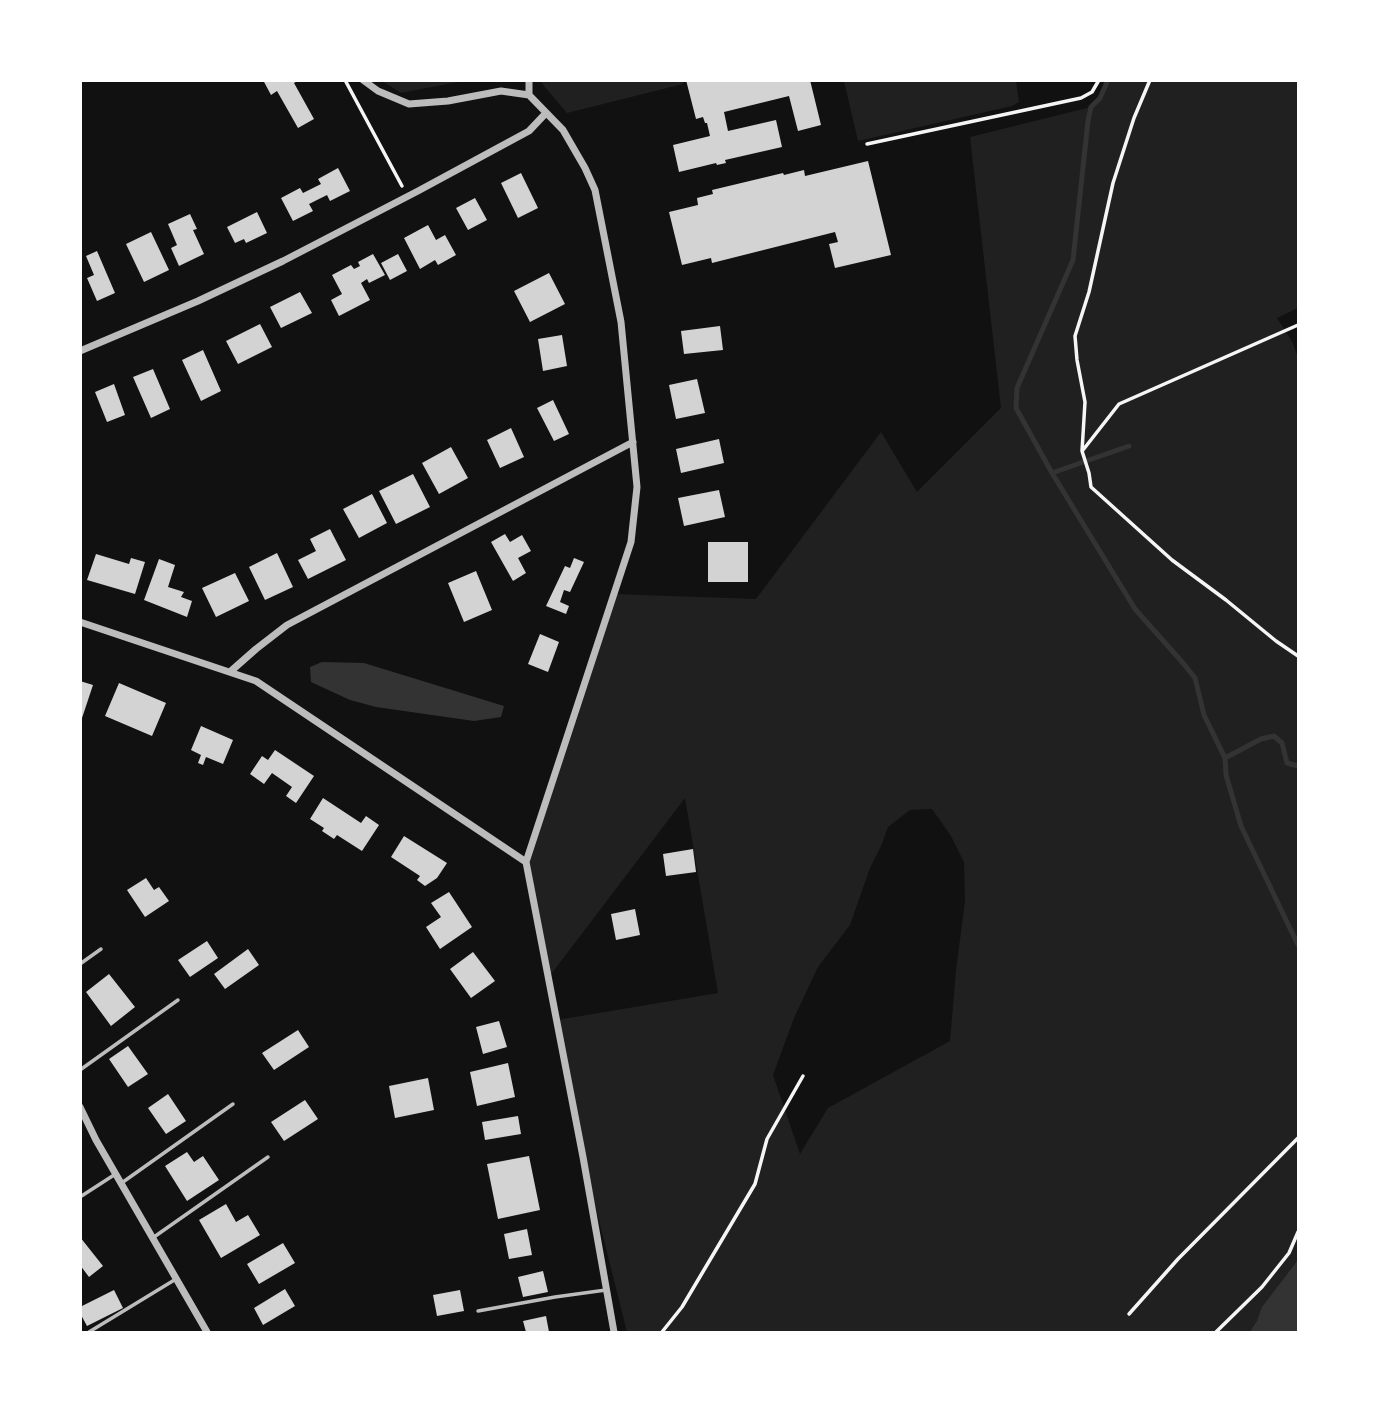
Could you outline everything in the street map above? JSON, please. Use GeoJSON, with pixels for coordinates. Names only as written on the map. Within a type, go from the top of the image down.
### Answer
{"type":"FeatureCollection","features":[{"type":"Feature","properties":{"kind":"street"},"geometry":{"type":"LineString","coordinates":[[363,80],[378,91],[410,104],[448,101],[502,91],[529,95],[563,130],[595,190],[621,322],[637,486],[631,542],[526,862],[614,1332]]}},
{"type":"Feature","properties":{"kind":"street"},"geometry":{"type":"LineString","coordinates":[[529,80],[529,95]]}},
{"type":"Feature","properties":{"kind":"street"},"geometry":{"type":"LineString","coordinates":[[80,351],[198,301],[283,261],[529,131],[546,113]]}},
{"type":"Feature","properties":{"kind":"street"},"geometry":{"type":"LineString","coordinates":[[231,671],[287,625],[633,442]]}},
{"type":"Feature","properties":{"kind":"street"},"geometry":{"type":"LineString","coordinates":[[80,622],[256,681],[526,862]]}},
{"type":"Feature","properties":{"kind":"street"},"geometry":{"type":"LineString","coordinates":[[80,1107],[96,1140],[207,1332]]}},
{"type":"Feature","properties":{"kind":"lane"},"geometry":{"type":"LineString","coordinates":[[80,964],[101,948]]}},
{"type":"Feature","properties":{"kind":"lane"},"geometry":{"type":"LineString","coordinates":[[80,1070],[178,1000]]}},
{"type":"Feature","properties":{"kind":"lane"},"geometry":{"type":"LineString","coordinates":[[121,1183],[233,1104]]}},
{"type":"Feature","properties":{"kind":"lane"},"geometry":{"type":"LineString","coordinates":[[152,1238],[268,1157]]}},
{"type":"Feature","properties":{"kind":"lane"},"geometry":{"type":"LineString","coordinates":[[80,1197],[116,1174]]}},
{"type":"Feature","properties":{"kind":"lane"},"geometry":{"type":"LineString","coordinates":[[89,1332],[176,1279]]}},
{"type":"Feature","properties":{"kind":"lane"},"geometry":{"type":"LineString","coordinates":[[478,1311],[606,1290]]}},
{"type":"Feature","properties":{"kind":"path"},"geometry":{"type":"LineString","coordinates":[[345,80],[408,197]]}},
{"type":"Feature","properties":{"kind":"path"},"geometry":{"type":"LineString","coordinates":[[867,144],[1081,98],[1092,92],[1099,80]]}},
{"type":"Feature","properties":{"kind":"path"},"geometry":{"type":"LineString","coordinates":[[1150,80],[1134,118],[1113,183],[1089,292],[1075,337],[1085,402],[1082,451],[1091,486],[1172,560],[1298,656]]}},
{"type":"Feature","properties":{"kind":"path"},"geometry":{"type":"LineString","coordinates":[[1082,451],[1119,404],[1298,325]]}},
{"type":"Feature","properties":{"kind":"path"},"geometry":{"type":"LineString","coordinates":[[662,1332],[682,1307],[755,1184],[768,1139],[803,1076]]}},
{"type":"Feature","properties":{"kind":"path"},"geometry":{"type":"LineString","coordinates":[[1129,1314],[1178,1259],[1298,1139]]}},
{"type":"Feature","properties":{"kind":"path"},"geometry":{"type":"LineString","coordinates":[[1216,1332],[1262,1287],[1289,1254],[1298,1232]]}},
{"type":"Feature","properties":{"kind":"shaded area"},"geometry":{"type":"Polygon","coordinates":[[[682,80],[683,84],[567,113],[540,81],[682,80]]]}},
{"type":"Feature","properties":{"kind":"shaded area"},"geometry":{"type":"Polygon","coordinates":[[[382,81],[463,81],[401,93],[382,81]]]}},
{"type":"Feature","properties":{"kind":"shaded area"},"geometry":{"type":"Polygon","coordinates":[[[844,81],[1016,81],[1019,102],[1012,106],[858,141],[844,81]]]}},
{"type":"Feature","properties":{"kind":"shaded area"},"geometry":{"type":"Polygon","coordinates":[[[1108,81],[1298,81],[1298,308],[1277,318],[1293,343],[1298,358],[1298,1332],[627,1332],[583,1157],[557,1020],[718,993],[685,798],[549,977],[526,862],[614,594],[756,599],[881,432],[917,492],[1001,408],[970,137],[1091,107],[1108,81]],[[932,809],[910,810],[888,827],[850,925],[818,967],[794,1018],[773,1075],[800,1154],[828,1108],[950,1041],[965,901],[964,862],[951,836],[932,809]]]}},
{"type":"Feature","properties":{"kind":"shaded area"},"geometry":{"type":"Polygon","coordinates":[[[322,662],[364,663],[504,706],[501,717],[474,721],[376,707],[350,700],[311,682],[310,667],[322,662]]]}},
{"type":"Feature","properties":{"kind":"shaded area"},"geometry":{"type":"Polygon","coordinates":[[[1298,1260],[1298,1332],[1250,1332],[1262,1307],[1298,1260]]]}},
{"type":"Feature","properties":{"kind":"building"},"geometry":{"type":"Polygon","coordinates":[[[263,80],[299,80],[294,83],[314,119],[298,128],[277,91],[271,95],[263,80]]]}},
{"type":"Feature","properties":{"kind":"building"},"geometry":{"type":"Polygon","coordinates":[[[686,80],[810,80],[821,125],[798,131],[789,96],[724,112],[728,131],[776,120],[782,147],[725,160],[726,163],[679,172],[673,145],[710,136],[703,117],[696,119],[686,80]]]}},
{"type":"Feature","properties":{"kind":"building"},"geometry":{"type":"Polygon","coordinates":[[[868,161],[891,255],[835,268],[829,244],[838,242],[835,232],[712,263],[711,258],[682,265],[669,212],[698,205],[697,198],[713,194],[712,190],[783,173],[784,175],[804,170],[805,176],[868,161]]]}},
{"type":"Feature","properties":{"kind":"building"},"geometry":{"type":"Polygon","coordinates":[[[338,168],[350,191],[330,201],[327,195],[309,204],[313,211],[293,221],[281,198],[300,188],[303,193],[321,184],[318,179],[338,168]]]}},
{"type":"Feature","properties":{"kind":"building"},"geometry":{"type":"Polygon","coordinates":[[[521,173],[538,208],[518,218],[501,183],[521,173]]]}},
{"type":"Feature","properties":{"kind":"building"},"geometry":{"type":"Polygon","coordinates":[[[475,198],[487,220],[468,230],[456,208],[475,198]]]}},
{"type":"Feature","properties":{"kind":"building"},"geometry":{"type":"Polygon","coordinates":[[[257,212],[267,233],[246,243],[244,239],[235,243],[227,227],[257,212]]]}},
{"type":"Feature","properties":{"kind":"building"},"geometry":{"type":"Polygon","coordinates":[[[190,214],[197,229],[193,230],[204,254],[179,266],[171,248],[177,245],[168,224],[190,214]]]}},
{"type":"Feature","properties":{"kind":"building"},"geometry":{"type":"Polygon","coordinates":[[[428,225],[436,240],[445,235],[456,255],[438,265],[435,260],[420,269],[404,238],[428,225]]]}},
{"type":"Feature","properties":{"kind":"building"},"geometry":{"type":"Polygon","coordinates":[[[151,232],[169,270],[144,282],[126,244],[151,232]]]}},
{"type":"Feature","properties":{"kind":"building"},"geometry":{"type":"Polygon","coordinates":[[[97,251],[115,293],[97,301],[87,278],[94,275],[86,256],[97,251]]]}},
{"type":"Feature","properties":{"kind":"building"},"geometry":{"type":"Polygon","coordinates":[[[373,254],[385,275],[369,283],[367,279],[361,283],[370,300],[339,316],[331,300],[342,294],[332,275],[351,265],[354,269],[360,266],[358,262],[373,254]]]}},
{"type":"Feature","properties":{"kind":"building"},"geometry":{"type":"Polygon","coordinates":[[[398,254],[407,271],[390,280],[381,263],[398,254]]]}},
{"type":"Feature","properties":{"kind":"building"},"geometry":{"type":"Polygon","coordinates":[[[549,273],[565,304],[530,322],[514,291],[549,273]]]}},
{"type":"Feature","properties":{"kind":"building"},"geometry":{"type":"Polygon","coordinates":[[[300,292],[312,313],[281,328],[270,307],[300,292]]]}},
{"type":"Feature","properties":{"kind":"building"},"geometry":{"type":"Polygon","coordinates":[[[260,324],[272,347],[238,364],[226,341],[260,324]]]}},
{"type":"Feature","properties":{"kind":"building"},"geometry":{"type":"Polygon","coordinates":[[[720,326],[723,350],[684,354],[681,331],[720,326]]]}},
{"type":"Feature","properties":{"kind":"building"},"geometry":{"type":"Polygon","coordinates":[[[562,335],[567,366],[543,371],[538,339],[562,335]]]}},
{"type":"Feature","properties":{"kind":"building"},"geometry":{"type":"Polygon","coordinates":[[[203,350],[221,391],[201,401],[182,360],[203,350]]]}},
{"type":"Feature","properties":{"kind":"building"},"geometry":{"type":"Polygon","coordinates":[[[153,369],[170,409],[151,418],[133,377],[153,369]]]}},
{"type":"Feature","properties":{"kind":"building"},"geometry":{"type":"Polygon","coordinates":[[[697,379],[705,413],[676,419],[669,385],[697,379]]]}},
{"type":"Feature","properties":{"kind":"building"},"geometry":{"type":"Polygon","coordinates":[[[114,384],[125,415],[107,422],[95,392],[114,384]]]}},
{"type":"Feature","properties":{"kind":"building"},"geometry":{"type":"Polygon","coordinates":[[[553,400],[569,434],[554,441],[537,408],[553,400]]]}},
{"type":"Feature","properties":{"kind":"building"},"geometry":{"type":"Polygon","coordinates":[[[511,428],[524,457],[500,468],[487,440],[511,428]]]}},
{"type":"Feature","properties":{"kind":"building"},"geometry":{"type":"Polygon","coordinates":[[[719,439],[724,463],[681,473],[676,449],[719,439]]]}},
{"type":"Feature","properties":{"kind":"building"},"geometry":{"type":"Polygon","coordinates":[[[451,447],[468,478],[439,494],[422,463],[451,447]]]}},
{"type":"Feature","properties":{"kind":"building"},"geometry":{"type":"Polygon","coordinates":[[[413,474],[430,507],[396,524],[379,491],[413,474]]]}},
{"type":"Feature","properties":{"kind":"building"},"geometry":{"type":"Polygon","coordinates":[[[719,490],[725,517],[684,526],[678,498],[719,490]]]}},
{"type":"Feature","properties":{"kind":"building"},"geometry":{"type":"Polygon","coordinates":[[[372,494],[387,523],[359,538],[343,509],[372,494]]]}},
{"type":"Feature","properties":{"kind":"building"},"geometry":{"type":"Polygon","coordinates":[[[330,529],[346,560],[308,579],[298,560],[316,551],[310,539],[330,529]]]}},
{"type":"Feature","properties":{"kind":"building"},"geometry":{"type":"Polygon","coordinates":[[[505,534],[510,542],[522,535],[531,551],[518,558],[526,573],[513,581],[491,542],[505,534]]]}},
{"type":"Feature","properties":{"kind":"building"},"geometry":{"type":"Polygon","coordinates":[[[708,542],[748,542],[748,582],[708,582],[708,542]]]}},
{"type":"Feature","properties":{"kind":"building"},"geometry":{"type":"Polygon","coordinates":[[[277,553],[293,587],[265,600],[249,567],[277,553]]]}},
{"type":"Feature","properties":{"kind":"building"},"geometry":{"type":"Polygon","coordinates":[[[96,554],[129,564],[131,558],[145,562],[135,594],[87,580],[96,554]]]}},
{"type":"Feature","properties":{"kind":"building"},"geometry":{"type":"Polygon","coordinates":[[[574,558],[584,562],[570,592],[564,590],[560,602],[569,606],[566,614],[546,606],[565,566],[570,568],[574,558]]]}},
{"type":"Feature","properties":{"kind":"building"},"geometry":{"type":"Polygon","coordinates":[[[159,559],[175,565],[168,587],[184,592],[181,597],[192,601],[187,617],[144,600],[159,559]]]}},
{"type":"Feature","properties":{"kind":"building"},"geometry":{"type":"Polygon","coordinates":[[[476,571],[492,610],[464,622],[448,583],[476,571]]]}},
{"type":"Feature","properties":{"kind":"building"},"geometry":{"type":"Polygon","coordinates":[[[235,573],[249,601],[216,617],[202,588],[235,573]]]}},
{"type":"Feature","properties":{"kind":"building"},"geometry":{"type":"Polygon","coordinates":[[[540,634],[559,642],[548,672],[528,664],[540,634]]]}},
{"type":"Feature","properties":{"kind":"building"},"geometry":{"type":"Polygon","coordinates":[[[80,681],[93,685],[81,721],[80,721],[80,681]]]}},
{"type":"Feature","properties":{"kind":"building"},"geometry":{"type":"Polygon","coordinates":[[[119,683],[166,703],[152,736],[105,716],[119,683]]]}},
{"type":"Feature","properties":{"kind":"building"},"geometry":{"type":"Polygon","coordinates":[[[201,726],[233,740],[223,764],[206,757],[203,765],[198,763],[201,755],[191,750],[201,726]]]}},
{"type":"Feature","properties":{"kind":"building"},"geometry":{"type":"Polygon","coordinates":[[[275,750],[314,776],[296,803],[286,796],[292,787],[272,773],[264,784],[250,774],[262,756],[268,760],[275,750]]]}},
{"type":"Feature","properties":{"kind":"building"},"geometry":{"type":"Polygon","coordinates":[[[323,798],[361,823],[366,816],[379,825],[362,851],[337,835],[334,839],[310,819],[323,798]]]}},
{"type":"Feature","properties":{"kind":"building"},"geometry":{"type":"Polygon","coordinates":[[[404,836],[447,863],[437,878],[425,886],[417,880],[420,876],[391,857],[404,836]]]}},
{"type":"Feature","properties":{"kind":"building"},"geometry":{"type":"Polygon","coordinates":[[[693,849],[696,872],[666,876],[663,854],[693,849]]]}},
{"type":"Feature","properties":{"kind":"building"},"geometry":{"type":"Polygon","coordinates":[[[146,878],[154,890],[159,887],[169,901],[145,917],[127,890],[146,878]]]}},
{"type":"Feature","properties":{"kind":"building"},"geometry":{"type":"Polygon","coordinates":[[[449,892],[472,927],[440,949],[426,927],[441,917],[431,903],[449,892]]]}},
{"type":"Feature","properties":{"kind":"building"},"geometry":{"type":"Polygon","coordinates":[[[635,909],[640,935],[616,940],[611,914],[635,909]]]}},
{"type":"Feature","properties":{"kind":"building"},"geometry":{"type":"Polygon","coordinates":[[[207,941],[218,958],[190,977],[178,960],[207,941]]]}},
{"type":"Feature","properties":{"kind":"building"},"geometry":{"type":"Polygon","coordinates":[[[248,949],[259,965],[225,989],[214,974],[248,949]]]}},
{"type":"Feature","properties":{"kind":"building"},"geometry":{"type":"Polygon","coordinates":[[[473,952],[495,981],[471,998],[450,969],[473,952]]]}},
{"type":"Feature","properties":{"kind":"building"},"geometry":{"type":"Polygon","coordinates":[[[109,974],[135,1007],[111,1026],[86,992],[109,974]]]}},
{"type":"Feature","properties":{"kind":"building"},"geometry":{"type":"Polygon","coordinates":[[[499,1021],[507,1047],[483,1054],[476,1027],[499,1021]]]}},
{"type":"Feature","properties":{"kind":"building"},"geometry":{"type":"Polygon","coordinates":[[[298,1030],[309,1047],[274,1070],[262,1053],[298,1030]]]}},
{"type":"Feature","properties":{"kind":"building"},"geometry":{"type":"Polygon","coordinates":[[[128,1046],[148,1074],[128,1087],[109,1059],[128,1046]]]}},
{"type":"Feature","properties":{"kind":"building"},"geometry":{"type":"Polygon","coordinates":[[[508,1063],[515,1097],[477,1106],[470,1072],[508,1063]]]}},
{"type":"Feature","properties":{"kind":"building"},"geometry":{"type":"Polygon","coordinates":[[[428,1078],[434,1110],[395,1118],[389,1086],[428,1078]]]}},
{"type":"Feature","properties":{"kind":"building"},"geometry":{"type":"Polygon","coordinates":[[[168,1094],[186,1121],[166,1134],[148,1108],[168,1094]]]}},
{"type":"Feature","properties":{"kind":"building"},"geometry":{"type":"Polygon","coordinates":[[[305,1100],[318,1119],[284,1141],[271,1122],[305,1100]]]}},
{"type":"Feature","properties":{"kind":"building"},"geometry":{"type":"Polygon","coordinates":[[[518,1116],[521,1134],[485,1140],[482,1122],[518,1116]]]}},
{"type":"Feature","properties":{"kind":"building"},"geometry":{"type":"Polygon","coordinates":[[[187,1152],[194,1162],[203,1156],[219,1180],[187,1201],[165,1166],[187,1152]]]}},
{"type":"Feature","properties":{"kind":"building"},"geometry":{"type":"Polygon","coordinates":[[[529,1156],[540,1210],[498,1219],[487,1164],[529,1156]]]}},
{"type":"Feature","properties":{"kind":"building"},"geometry":{"type":"Polygon","coordinates":[[[226,1204],[236,1222],[248,1215],[260,1235],[221,1258],[199,1220],[226,1204]]]}},
{"type":"Feature","properties":{"kind":"building"},"geometry":{"type":"Polygon","coordinates":[[[527,1229],[532,1255],[509,1259],[504,1234],[527,1229]]]}},
{"type":"Feature","properties":{"kind":"building"},"geometry":{"type":"Polygon","coordinates":[[[80,1237],[103,1266],[89,1277],[80,1265],[80,1237]]]}},
{"type":"Feature","properties":{"kind":"building"},"geometry":{"type":"Polygon","coordinates":[[[283,1243],[295,1263],[259,1284],[247,1264],[283,1243]]]}},
{"type":"Feature","properties":{"kind":"building"},"geometry":{"type":"Polygon","coordinates":[[[543,1271],[548,1292],[523,1297],[518,1277],[543,1271]]]}},
{"type":"Feature","properties":{"kind":"building"},"geometry":{"type":"Polygon","coordinates":[[[285,1289],[295,1306],[263,1325],[254,1308],[285,1289]]]}},
{"type":"Feature","properties":{"kind":"building"},"geometry":{"type":"Polygon","coordinates":[[[114,1290],[123,1308],[87,1326],[80,1307],[114,1290]]]}},
{"type":"Feature","properties":{"kind":"building"},"geometry":{"type":"Polygon","coordinates":[[[460,1290],[464,1311],[437,1316],[433,1295],[460,1290]]]}},
{"type":"Feature","properties":{"kind":"building"},"geometry":{"type":"Polygon","coordinates":[[[546,1316],[549,1332],[526,1332],[523,1321],[546,1316]]]}},
{"type":"Feature","properties":{"kind":"waterway"},"geometry":{"type":"LineString","coordinates":[[1108,80],[1100,98],[1091,107],[1088,121],[1073,260],[1017,388],[1016,408],[1052,473],[1135,609],[1195,678],[1204,715],[1225,758],[1261,739],[1274,736],[1282,743],[1287,763],[1298,766]]}},
{"type":"Feature","properties":{"kind":"waterway"},"geometry":{"type":"LineString","coordinates":[[1052,473],[1129,446]]}},
{"type":"Feature","properties":{"kind":"waterway"},"geometry":{"type":"LineString","coordinates":[[1225,758],[1226,775],[1241,826],[1298,945]]}}]}
